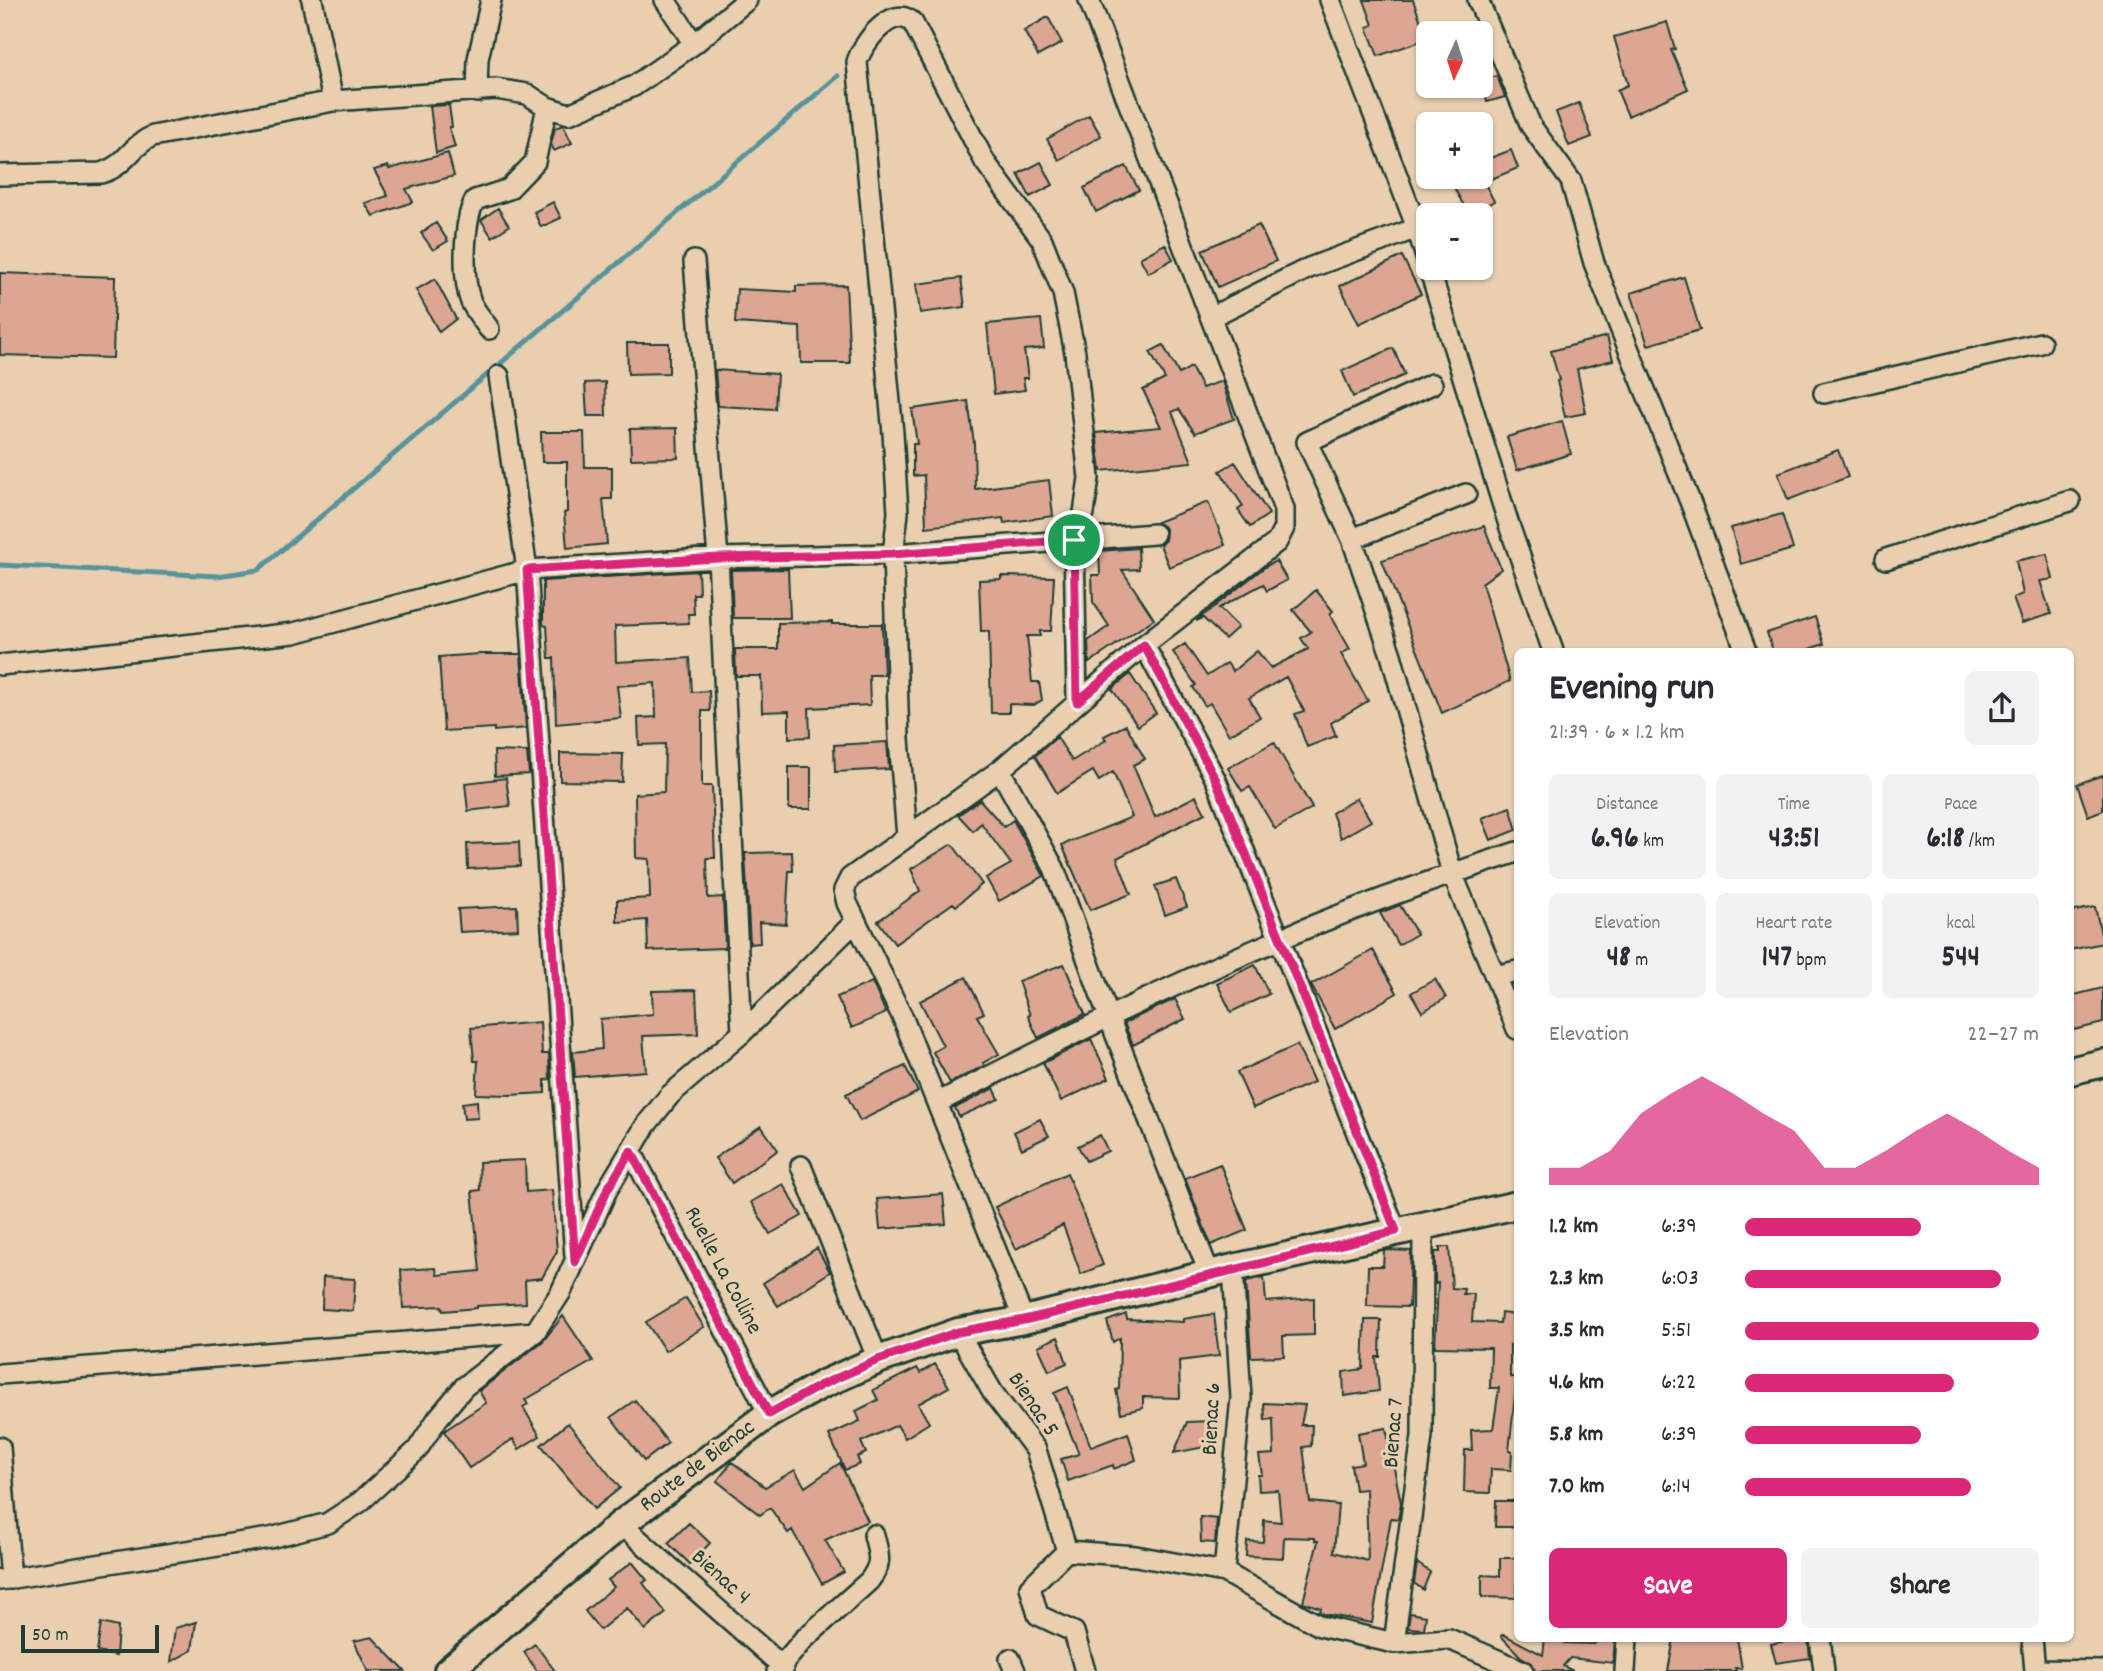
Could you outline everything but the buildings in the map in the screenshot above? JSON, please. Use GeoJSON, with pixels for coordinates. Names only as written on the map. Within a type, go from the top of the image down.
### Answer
{"type":"FeatureCollection","features":[{"type":"Feature","properties":{"kind":"main road"},"geometry":{"type":"LineString","coordinates":[[2074,1069],[2103,1063]]}},
{"type":"Feature","properties":{"kind":"main road","name":"Route de Bienac"},"geometry":{"type":"LineString","coordinates":[[448,1671],[621,1524],[769,1414],[821,1385],[878,1360],[958,1332],[1024,1320],[1222,1271],[1514,1206]]}},
{"type":"Feature","properties":{"kind":"street"},"geometry":{"type":"LineString","coordinates":[[312,0],[333,101]]}},
{"type":"Feature","properties":{"kind":"street"},"geometry":{"type":"LineString","coordinates":[[477,92],[478,59],[491,0]]}},
{"type":"Feature","properties":{"kind":"street"},"geometry":{"type":"LineString","coordinates":[[665,0],[694,44]]}},
{"type":"Feature","properties":{"kind":"street"},"geometry":{"type":"LineString","coordinates":[[0,176],[101,173],[114,169],[125,161],[143,140],[153,136],[333,101],[496,89],[527,94],[547,107],[569,114],[634,86],[694,44],[747,0]]}},
{"type":"Feature","properties":{"kind":"street"},"geometry":{"type":"LineString","coordinates":[[1024,1320],[902,1016],[846,903],[844,890],[850,878],[1000,769],[1144,645],[1277,542],[1284,528],[1284,509],[1088,0]]}},
{"type":"Feature","properties":{"kind":"street"},"geometry":{"type":"LineString","coordinates":[[1330,0],[1416,223]]}},
{"type":"Feature","properties":{"kind":"street"},"geometry":{"type":"LineString","coordinates":[[1478,0],[1531,126],[1571,181],[1594,262],[1691,504],[1744,648]]}},
{"type":"Feature","properties":{"kind":"street"},"geometry":{"type":"LineString","coordinates":[[907,837],[900,739],[893,554],[898,513],[893,433],[857,62],[866,41],[897,17],[909,19],[913,23],[985,162],[1042,240],[1063,293],[1075,353],[1089,478],[1084,513],[1074,540],[1077,702]]}},
{"type":"Feature","properties":{"kind":"street"},"geometry":{"type":"LineString","coordinates":[[489,329],[471,303],[465,282],[468,212],[475,201],[509,189],[536,162],[547,107]]}},
{"type":"Feature","properties":{"kind":"street"},"geometry":{"type":"LineString","coordinates":[[1211,317],[1309,268],[1416,229]]}},
{"type":"Feature","properties":{"kind":"street"},"geometry":{"type":"LineString","coordinates":[[694,261],[718,558],[742,1033]]}},
{"type":"Feature","properties":{"kind":"street"},"geometry":{"type":"LineString","coordinates":[[1433,280],[1508,525],[1552,648]]}},
{"type":"Feature","properties":{"kind":"street"},"geometry":{"type":"LineString","coordinates":[[1824,393],[2041,343]]}},
{"type":"Feature","properties":{"kind":"street"},"geometry":{"type":"LineString","coordinates":[[499,376],[527,570],[575,1262]]}},
{"type":"Feature","properties":{"kind":"street"},"geometry":{"type":"LineString","coordinates":[[1432,384],[1307,442],[1352,540],[1391,654],[1452,873],[1514,1022]]}},
{"type":"Feature","properties":{"kind":"street"},"geometry":{"type":"LineString","coordinates":[[1352,540],[1466,494]]}},
{"type":"Feature","properties":{"kind":"street"},"geometry":{"type":"LineString","coordinates":[[1886,559],[2070,501]]}},
{"type":"Feature","properties":{"kind":"street"},"geometry":{"type":"LineString","coordinates":[[0,665],[294,633],[527,570],[718,558],[893,554],[1154,534]]}},
{"type":"Feature","properties":{"kind":"street"},"geometry":{"type":"LineString","coordinates":[[1144,645],[1216,780],[1396,1231]]}},
{"type":"Feature","properties":{"kind":"street","name":"Bienac 6"},"geometry":{"type":"LineString","coordinates":[[1000,769],[1054,868],[1108,1016],[1222,1271],[1241,1398],[1224,1572]]}},
{"type":"Feature","properties":{"kind":"street"},"geometry":{"type":"LineString","coordinates":[[937,1103],[1108,1016],[1279,939],[1452,873],[1514,853]]}},
{"type":"Feature","properties":{"kind":"street"},"geometry":{"type":"LineString","coordinates":[[0,1447],[5,1580],[271,1538],[328,1523],[387,1480],[417,1450],[438,1418],[464,1387],[535,1332],[561,1292],[607,1190],[646,1125],[670,1095],[742,1033],[856,921]]}},
{"type":"Feature","properties":{"kind":"street"},"geometry":{"type":"LineString","coordinates":[[1495,976],[1514,972]]}},
{"type":"Feature","properties":{"kind":"street","name":"Ruelle La Colline"},"geometry":{"type":"LineString","coordinates":[[631,1151],[769,1414]]}},
{"type":"Feature","properties":{"kind":"street"},"geometry":{"type":"LineString","coordinates":[[801,1166],[878,1360]]}},
{"type":"Feature","properties":{"kind":"street","name":"Bienac 7"},"geometry":{"type":"LineString","coordinates":[[1394,1643],[1422,1436],[1423,1226]]}},
{"type":"Feature","properties":{"kind":"street"},"geometry":{"type":"LineString","coordinates":[[0,1374],[535,1332]]}},
{"type":"Feature","properties":{"kind":"street","name":"Bienac 5"},"geometry":{"type":"LineString","coordinates":[[958,1332],[993,1393],[1036,1450],[1067,1550]]}},
{"type":"Feature","properties":{"kind":"street","name":"Bienac 4"},"geometry":{"type":"LineString","coordinates":[[621,1524],[781,1669]]}},
{"type":"Feature","properties":{"kind":"street"},"geometry":{"type":"LineString","coordinates":[[781,1669],[803,1640],[878,1570],[880,1558],[874,1535]]}},
{"type":"Feature","properties":{"kind":"street"},"geometry":{"type":"LineString","coordinates":[[1085,1671],[1074,1632],[1038,1615],[1030,1587],[1067,1550],[1136,1556],[1224,1572],[1320,1626],[1394,1643],[1449,1639],[1523,1671]]}},
{"type":"Feature","properties":{"kind":"street"},"geometry":{"type":"LineString","coordinates":[[1625,1671],[1627,1642]]}},
{"type":"Feature","properties":{"kind":"street"},"geometry":{"type":"LineString","coordinates":[[1820,1642],[1824,1671]]}},
{"type":"Feature","properties":{"kind":"street"},"geometry":{"type":"LineString","coordinates":[[2032,1642],[2035,1671],[2103,1671]]}},
{"type":"Feature","properties":{"kind":"waterway"},"geometry":{"type":"LineString","coordinates":[[0,565],[217,576],[258,570],[838,76]]}},
{"type":"Feature","properties":{"kind":"route"},"geometry":{"type":"LineString","coordinates":[[1074,540],[1077,702],[1144,645],[1216,780],[1396,1231],[1024,1320],[958,1332],[878,1360],[821,1385],[769,1414],[631,1151],[607,1190],[575,1262],[527,570],[718,558],[893,554],[1074,540]]}}]}
